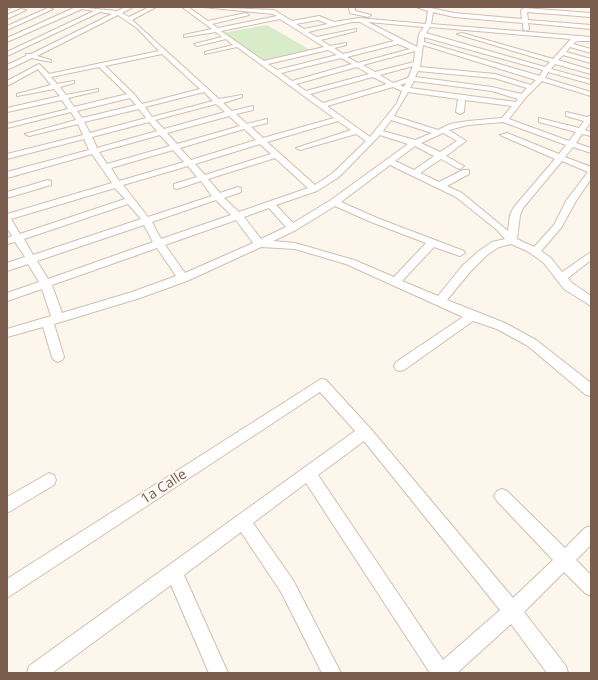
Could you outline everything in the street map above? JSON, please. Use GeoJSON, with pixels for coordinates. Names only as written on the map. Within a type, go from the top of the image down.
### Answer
{"type":"FeatureCollection","features":[{"type":"Feature","properties":{"kind":"street"},"geometry":{"type":"LineString","coordinates":[[7,40],[81,7],[103,8],[119,13],[138,27],[163,52],[314,189]]}},
{"type":"Feature","properties":{"kind":"street"},"geometry":{"type":"LineString","coordinates":[[7,68],[130,7]]}},
{"type":"Feature","properties":{"kind":"street"},"geometry":{"type":"LineString","coordinates":[[128,20],[153,7]]}},
{"type":"Feature","properties":{"kind":"street"},"geometry":{"type":"LineString","coordinates":[[186,7],[371,141]]}},
{"type":"Feature","properties":{"kind":"street"},"geometry":{"type":"LineString","coordinates":[[206,7],[226,10],[274,12],[342,56],[391,84],[406,90],[517,104]]}},
{"type":"Feature","properties":{"kind":"street"},"geometry":{"type":"LineString","coordinates":[[352,7],[352,12],[356,13],[453,28],[578,38],[591,41]]}},
{"type":"Feature","properties":{"kind":"street"},"geometry":{"type":"LineString","coordinates":[[419,7],[454,15],[477,14],[500,16],[525,21],[591,26]]}},
{"type":"Feature","properties":{"kind":"street"},"geometry":{"type":"LineString","coordinates":[[443,12],[454,7]]}},
{"type":"Feature","properties":{"kind":"street"},"geometry":{"type":"LineString","coordinates":[[8,52],[103,8]]}},
{"type":"Feature","properties":{"kind":"street"},"geometry":{"type":"LineString","coordinates":[[7,28],[50,9]]}},
{"type":"Feature","properties":{"kind":"street"},"geometry":{"type":"LineString","coordinates":[[7,19],[23,10]]}},
{"type":"Feature","properties":{"kind":"street"},"geometry":{"type":"LineString","coordinates":[[199,15],[226,10]]}},
{"type":"Feature","properties":{"kind":"street"},"geometry":{"type":"LineString","coordinates":[[292,83],[417,49],[422,43],[422,34],[430,24],[431,10]]}},
{"type":"Feature","properties":{"kind":"street"},"geometry":{"type":"LineString","coordinates":[[527,34],[524,10],[591,15]]}},
{"type":"Feature","properties":{"kind":"street"},"geometry":{"type":"LineString","coordinates":[[208,22],[261,11]]}},
{"type":"Feature","properties":{"kind":"street"},"geometry":{"type":"LineString","coordinates":[[548,12],[552,36]]}},
{"type":"Feature","properties":{"kind":"street"},"geometry":{"type":"LineString","coordinates":[[571,13],[573,25],[578,38]]}},
{"type":"Feature","properties":{"kind":"street"},"geometry":{"type":"LineString","coordinates":[[477,14],[477,30]]}},
{"type":"Feature","properties":{"kind":"street"},"geometry":{"type":"LineString","coordinates":[[453,28],[454,15]]}},
{"type":"Feature","properties":{"kind":"street"},"geometry":{"type":"LineString","coordinates":[[500,16],[505,32]]}},
{"type":"Feature","properties":{"kind":"street"},"geometry":{"type":"LineString","coordinates":[[186,36],[281,17]]}},
{"type":"Feature","properties":{"kind":"street"},"geometry":{"type":"LineString","coordinates":[[292,23],[319,18],[333,24]]}},
{"type":"Feature","properties":{"kind":"street"},"geometry":{"type":"LineString","coordinates":[[7,19],[37,27]]}},
{"type":"Feature","properties":{"kind":"street"},"geometry":{"type":"LineString","coordinates":[[304,31],[359,20],[420,26]]}},
{"type":"Feature","properties":{"kind":"street"},"geometry":{"type":"LineString","coordinates":[[359,20],[399,42],[417,49]]}},
{"type":"Feature","properties":{"kind":"street"},"geometry":{"type":"LineString","coordinates":[[398,31],[430,24],[591,72]]}},
{"type":"Feature","properties":{"kind":"street"},"geometry":{"type":"LineString","coordinates":[[316,39],[354,30]]}},
{"type":"Feature","properties":{"kind":"street"},"geometry":{"type":"LineString","coordinates":[[384,34],[391,32]]}},
{"type":"Feature","properties":{"kind":"street"},"geometry":{"type":"LineString","coordinates":[[494,44],[505,32]]}},
{"type":"Feature","properties":{"kind":"street"},"geometry":{"type":"LineString","coordinates":[[465,45],[485,33]]}},
{"type":"Feature","properties":{"kind":"street"},"geometry":{"type":"LineString","coordinates":[[422,34],[591,82]]}},
{"type":"Feature","properties":{"kind":"street"},"geometry":{"type":"LineString","coordinates":[[197,44],[228,37]]}},
{"type":"Feature","properties":{"kind":"street"},"geometry":{"type":"LineString","coordinates":[[504,120],[530,87],[542,78],[546,70],[569,45],[578,38]]}},
{"type":"Feature","properties":{"kind":"street"},"geometry":{"type":"LineString","coordinates":[[277,72],[399,42]]}},
{"type":"Feature","properties":{"kind":"street"},"geometry":{"type":"LineString","coordinates":[[422,43],[591,94]]}},
{"type":"Feature","properties":{"kind":"street"},"geometry":{"type":"LineString","coordinates":[[264,63],[344,44]]}},
{"type":"Feature","properties":{"kind":"street"},"geometry":{"type":"LineString","coordinates":[[207,53],[239,45]]}},
{"type":"Feature","properties":{"kind":"street"},"geometry":{"type":"LineString","coordinates":[[569,45],[591,51]]}},
{"type":"Feature","properties":{"kind":"street"},"geometry":{"type":"LineString","coordinates":[[7,298],[237,215],[314,189],[336,175],[371,141],[391,117],[413,79],[416,66],[417,49]]}},
{"type":"Feature","properties":{"kind":"street"},"geometry":{"type":"LineString","coordinates":[[8,52],[49,61],[8,82]]}},
{"type":"Feature","properties":{"kind":"street"},"geometry":{"type":"LineString","coordinates":[[47,76],[163,52]]}},
{"type":"Feature","properties":{"kind":"street"},"geometry":{"type":"LineString","coordinates":[[562,53],[591,61]]}},
{"type":"Feature","properties":{"kind":"street"},"geometry":{"type":"LineString","coordinates":[[39,66],[64,97],[80,121],[94,151],[118,185],[147,220],[159,244],[183,278]]}},
{"type":"Feature","properties":{"kind":"street"},"geometry":{"type":"LineString","coordinates":[[101,66],[132,95],[151,120],[177,148],[218,197],[237,215],[259,244],[295,246],[350,262],[472,316],[501,326],[532,343],[591,391]]}},
{"type":"Feature","properties":{"kind":"street"},"geometry":{"type":"LineString","coordinates":[[306,93],[375,74],[416,66],[495,76],[530,87]]}},
{"type":"Feature","properties":{"kind":"street"},"geometry":{"type":"LineString","coordinates":[[323,105],[391,84],[413,79],[492,89],[522,97]]}},
{"type":"Feature","properties":{"kind":"street"},"geometry":{"type":"LineString","coordinates":[[19,95],[72,82]]}},
{"type":"Feature","properties":{"kind":"street"},"geometry":{"type":"LineString","coordinates":[[7,110],[96,90]]}},
{"type":"Feature","properties":{"kind":"street"},"geometry":{"type":"LineString","coordinates":[[29,134],[205,90]]}},
{"type":"Feature","properties":{"kind":"street"},"geometry":{"type":"LineString","coordinates":[[7,126],[132,95]]}},
{"type":"Feature","properties":{"kind":"street"},"geometry":{"type":"LineString","coordinates":[[7,157],[240,96]]}},
{"type":"Feature","properties":{"kind":"street"},"geometry":{"type":"LineString","coordinates":[[460,112],[462,98]]}},
{"type":"Feature","properties":{"kind":"street"},"geometry":{"type":"LineString","coordinates":[[7,175],[250,108]]}},
{"type":"Feature","properties":{"kind":"street"},"geometry":{"type":"LineString","coordinates":[[512,241],[515,215],[519,207],[561,157],[590,119],[569,114]]}},
{"type":"Feature","properties":{"kind":"street"},"geometry":{"type":"LineString","coordinates":[[391,117],[440,131],[462,141],[415,173]]}},
{"type":"Feature","properties":{"kind":"street"},"geometry":{"type":"LineString","coordinates":[[7,217],[340,118]]}},
{"type":"Feature","properties":{"kind":"street"},"geometry":{"type":"LineString","coordinates":[[7,333],[136,295],[183,278],[294,228],[334,202],[414,143],[440,131],[468,122],[504,120],[591,152]]}},
{"type":"Feature","properties":{"kind":"street"},"geometry":{"type":"LineString","coordinates":[[542,120],[591,134]]}},
{"type":"Feature","properties":{"kind":"street"},"geometry":{"type":"LineString","coordinates":[[106,167],[177,148],[264,121]]}},
{"type":"Feature","properties":{"kind":"street"},"geometry":{"type":"LineString","coordinates":[[300,148],[358,131]]}},
{"type":"Feature","properties":{"kind":"street"},"geometry":{"type":"LineString","coordinates":[[379,132],[414,143],[463,169],[441,185]]}},
{"type":"Feature","properties":{"kind":"street"},"geometry":{"type":"LineString","coordinates":[[504,135],[591,170]]}},
{"type":"Feature","properties":{"kind":"street"},"geometry":{"type":"LineString","coordinates":[[177,186],[277,155]]}},
{"type":"Feature","properties":{"kind":"street"},"geometry":{"type":"LineString","coordinates":[[388,161],[441,185],[470,203],[500,228],[512,241],[535,252],[547,260],[568,286],[591,302]]}},
{"type":"Feature","properties":{"kind":"street"},"geometry":{"type":"LineString","coordinates":[[535,252],[558,226],[571,201],[591,173]]}},
{"type":"Feature","properties":{"kind":"street"},"geometry":{"type":"LineString","coordinates":[[7,195],[48,183]]}},
{"type":"Feature","properties":{"kind":"street"},"geometry":{"type":"LineString","coordinates":[[7,267],[238,190]]}},
{"type":"Feature","properties":{"kind":"street"},"geometry":{"type":"LineString","coordinates":[[7,241],[75,220],[131,200]]}},
{"type":"Feature","properties":{"kind":"street"},"geometry":{"type":"LineString","coordinates":[[334,202],[374,220],[432,243],[460,252]]}},
{"type":"Feature","properties":{"kind":"street"},"geometry":{"type":"LineString","coordinates":[[270,204],[294,228]]}},
{"type":"Feature","properties":{"kind":"street"},"geometry":{"type":"LineString","coordinates":[[7,220],[46,284],[53,319],[58,357]]}},
{"type":"Feature","properties":{"kind":"street"},"geometry":{"type":"LineString","coordinates":[[439,302],[466,269],[483,253],[496,244],[512,241]]}},
{"type":"Feature","properties":{"kind":"street"},"geometry":{"type":"LineString","coordinates":[[395,282],[432,243]]}},
{"type":"Feature","properties":{"kind":"street"},"geometry":{"type":"LineString","coordinates":[[560,278],[573,270],[591,255]]}},
{"type":"Feature","properties":{"kind":"street"},"geometry":{"type":"LineString","coordinates":[[400,366],[472,316]]}},
{"type":"Feature","properties":{"kind":"street","name":"1a Calle"},"geometry":{"type":"LineString","coordinates":[[7,589],[321,384],[365,432]]}},
{"type":"Feature","properties":{"kind":"street"},"geometry":{"type":"LineString","coordinates":[[36,673],[365,432],[512,611],[559,673]]}},
{"type":"Feature","properties":{"kind":"street"},"geometry":{"type":"LineString","coordinates":[[308,473],[442,673],[512,611],[591,534]]}},
{"type":"Feature","properties":{"kind":"street"},"geometry":{"type":"LineString","coordinates":[[7,505],[49,480]]}},
{"type":"Feature","properties":{"kind":"street"},"geometry":{"type":"LineString","coordinates":[[502,496],[591,587]]}},
{"type":"Feature","properties":{"kind":"street"},"geometry":{"type":"LineString","coordinates":[[243,522],[287,586],[332,673]]}},
{"type":"Feature","properties":{"kind":"street"},"geometry":{"type":"LineString","coordinates":[[174,573],[219,673]]}},
{"type":"Feature","properties":{"kind":"green space"},"geometry":{"type":"Polygon","coordinates":[[[267,25],[312,51],[264,63],[222,33],[267,25]]]}}]}
